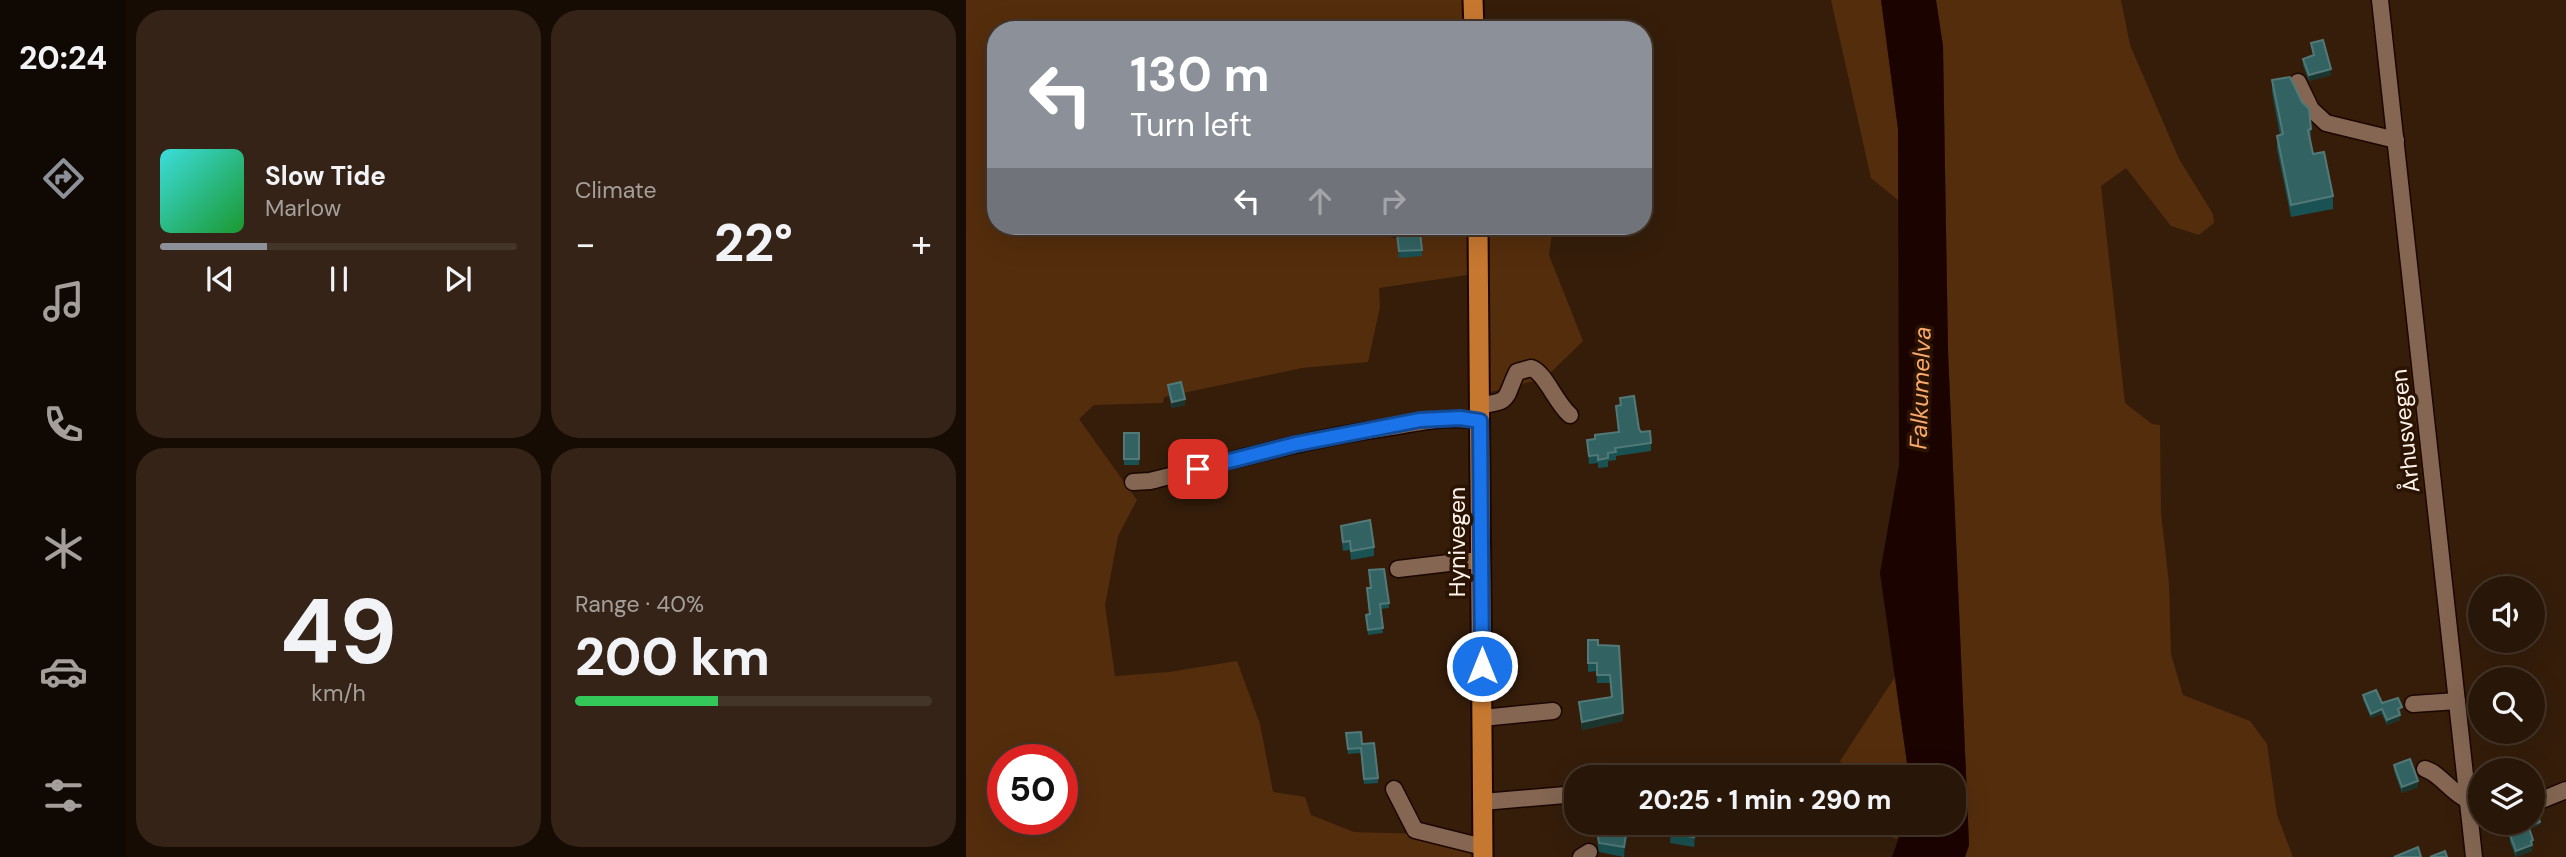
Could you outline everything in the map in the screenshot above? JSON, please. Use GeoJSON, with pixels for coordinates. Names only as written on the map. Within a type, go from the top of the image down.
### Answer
{"type":"FeatureCollection","features":[{"type":"Feature","properties":{"kind":"main road"},"geometry":{"type":"LineString","coordinates":[[1473,0],[1474,21]]}},
{"type":"Feature","properties":{"kind":"main road","name":"Hynivegen"},"geometry":{"type":"LineString","coordinates":[[1478,235],[1483,852]]}},
{"type":"Feature","properties":{"kind":"street","name":"Århusvegen"},"geometry":{"type":"LineString","coordinates":[[2379,0],[2457,701],[2468,776]]}},
{"type":"Feature","properties":{"kind":"street"},"geometry":{"type":"LineString","coordinates":[[2298,82],[2311,109],[2326,123],[2396,140]]}},
{"type":"Feature","properties":{"kind":"street"},"geometry":{"type":"LineString","coordinates":[[1133,482],[1150,481],[1360,431],[1480,413],[1507,397],[1517,372],[1531,368],[1542,373],[1552,395],[1570,415]]}},
{"type":"Feature","properties":{"kind":"street"},"geometry":{"type":"LineString","coordinates":[[1398,569],[1481,561]]}},
{"type":"Feature","properties":{"kind":"street"},"geometry":{"type":"LineString","coordinates":[[2413,704],[2457,701]]}},
{"type":"Feature","properties":{"kind":"street"},"geometry":{"type":"LineString","coordinates":[[1482,718],[1553,711]]}},
{"type":"Feature","properties":{"kind":"street"},"geometry":{"type":"LineString","coordinates":[[2425,769],[2435,774],[2468,806]]}},
{"type":"Feature","properties":{"kind":"street"},"geometry":{"type":"LineString","coordinates":[[1394,789],[1415,830],[1483,852]]}},
{"type":"Feature","properties":{"kind":"street"},"geometry":{"type":"LineString","coordinates":[[2545,799],[2566,790]]}},
{"type":"Feature","properties":{"kind":"street"},"geometry":{"type":"LineString","coordinates":[[1483,802],[1564,795]]}},
{"type":"Feature","properties":{"kind":"street","name":"Århusvegen"},"geometry":{"type":"LineString","coordinates":[[2468,832],[2466,841],[2474,857]]}},
{"type":"Feature","properties":{"kind":"shaded area"},"geometry":{"type":"Polygon","coordinates":[[[966,0],[1477,0],[1487,21],[987,21],[987,235],[1552,235],[1549,255],[1583,341],[1545,378],[1483,394],[1467,275],[1379,288],[1380,307],[1368,362],[1302,368],[1164,397],[1163,403],[1094,405],[1079,419],[1137,500],[1118,536],[1105,605],[1115,676],[1169,672],[1237,661],[1260,724],[1273,792],[1305,797],[1311,815],[1354,832],[1424,834],[1484,857],[966,857],[966,0]]]}},
{"type":"Feature","properties":{"kind":"shaded area"},"geometry":{"type":"Polygon","coordinates":[[[1831,0],[1881,0],[1898,129],[1898,200],[1871,178],[1831,0]]]}},
{"type":"Feature","properties":{"kind":"shaded area"},"geometry":{"type":"Polygon","coordinates":[[[1936,0],[2121,0],[2130,45],[2179,159],[2213,214],[2214,223],[2199,235],[2171,226],[2126,168],[2101,186],[2125,403],[2152,424],[2160,425],[2161,513],[2169,584],[2171,654],[2183,695],[2250,721],[2267,744],[2277,815],[2293,857],[1965,857],[1969,845],[1948,351],[1943,46],[1936,0]]]}},
{"type":"Feature","properties":{"kind":"shaded area"},"geometry":{"type":"Polygon","coordinates":[[[1895,677],[1907,765],[1843,765],[1840,761],[1895,677]]]}},
{"type":"Feature","properties":{"kind":"water","name":"Falkumelva"},"geometry":{"type":"Polygon","coordinates":[[[1881,0],[1936,0],[1943,46],[1948,351],[1966,765],[1907,765],[1880,573],[1899,465],[1898,129],[1881,0]]]}},
{"type":"Feature","properties":{"kind":"water"},"geometry":{"type":"Polygon","coordinates":[[[1966,774],[1969,845],[1965,857],[1892,857],[1900,835],[1966,835],[1966,774]]]}},
{"type":"Feature","properties":{"kind":"building"},"geometry":{"type":"Polygon","coordinates":[[[2323,40],[2331,69],[2309,75],[2303,59],[2314,55],[2311,43],[2323,40]]]}},
{"type":"Feature","properties":{"kind":"building"},"geometry":{"type":"Polygon","coordinates":[[[2290,77],[2302,102],[2309,109],[2311,129],[2308,130],[2313,154],[2324,152],[2333,196],[2291,205],[2277,136],[2283,134],[2272,80],[2290,77]]]}},
{"type":"Feature","properties":{"kind":"building"},"geometry":{"type":"Polygon","coordinates":[[[1397,235],[1420,235],[1422,250],[1399,251],[1397,235]]]}},
{"type":"Feature","properties":{"kind":"building"},"geometry":{"type":"Polygon","coordinates":[[[1181,382],[1185,399],[1172,402],[1168,385],[1181,382]]]}},
{"type":"Feature","properties":{"kind":"building"},"geometry":{"type":"Polygon","coordinates":[[[1634,396],[1639,429],[1641,432],[1650,431],[1651,443],[1615,448],[1616,452],[1608,453],[1608,458],[1598,460],[1598,455],[1589,456],[1587,440],[1595,439],[1595,435],[1619,432],[1616,406],[1621,405],[1620,398],[1634,396]]]}},
{"type":"Feature","properties":{"kind":"building"},"geometry":{"type":"Polygon","coordinates":[[[1124,433],[1139,433],[1139,459],[1124,459],[1124,433]]]}},
{"type":"Feature","properties":{"kind":"building"},"geometry":{"type":"Polygon","coordinates":[[[1370,520],[1374,547],[1351,551],[1350,541],[1343,542],[1341,526],[1370,520]]]}},
{"type":"Feature","properties":{"kind":"building"},"geometry":{"type":"Polygon","coordinates":[[[1384,569],[1389,603],[1380,604],[1383,628],[1368,630],[1366,615],[1370,614],[1367,588],[1371,588],[1369,570],[1384,569]]]}},
{"type":"Feature","properties":{"kind":"building"},"geometry":{"type":"Polygon","coordinates":[[[1588,640],[1598,640],[1598,645],[1619,646],[1623,713],[1582,722],[1579,702],[1612,697],[1610,675],[1597,675],[1597,663],[1588,663],[1588,640]]]}},
{"type":"Feature","properties":{"kind":"building"},"geometry":{"type":"Polygon","coordinates":[[[2376,690],[2382,703],[2398,698],[2402,707],[2398,709],[2400,715],[2387,720],[2382,709],[2371,714],[2363,695],[2376,690]]]}},
{"type":"Feature","properties":{"kind":"building"},"geometry":{"type":"Polygon","coordinates":[[[1361,732],[1362,744],[1374,743],[1378,778],[1364,779],[1361,748],[1348,749],[1346,733],[1361,732]]]}},
{"type":"Feature","properties":{"kind":"building"},"geometry":{"type":"Polygon","coordinates":[[[2410,759],[2418,781],[2402,787],[2394,765],[2410,759]]]}},
{"type":"Feature","properties":{"kind":"building"},"geometry":{"type":"Polygon","coordinates":[[[1626,835],[1624,847],[1599,843],[1598,837],[1626,835]]]}},
{"type":"Feature","properties":{"kind":"building"},"geometry":{"type":"Polygon","coordinates":[[[2510,835],[2531,835],[2532,845],[2516,851],[2510,835]]]}},
{"type":"Feature","properties":{"kind":"building"},"geometry":{"type":"Polygon","coordinates":[[[2418,847],[2421,857],[2394,857],[2418,847]]]}},
{"type":"Feature","properties":{"kind":"building"},"geometry":{"type":"Polygon","coordinates":[[[2445,851],[2447,857],[2430,857],[2445,851]]]}},
{"type":"Feature","properties":{"kind":"route"},"geometry":{"type":"LineString","coordinates":[[1198,469],[1296,444],[1420,420],[1460,418],[1480,421],[1482,666]]}}]}
